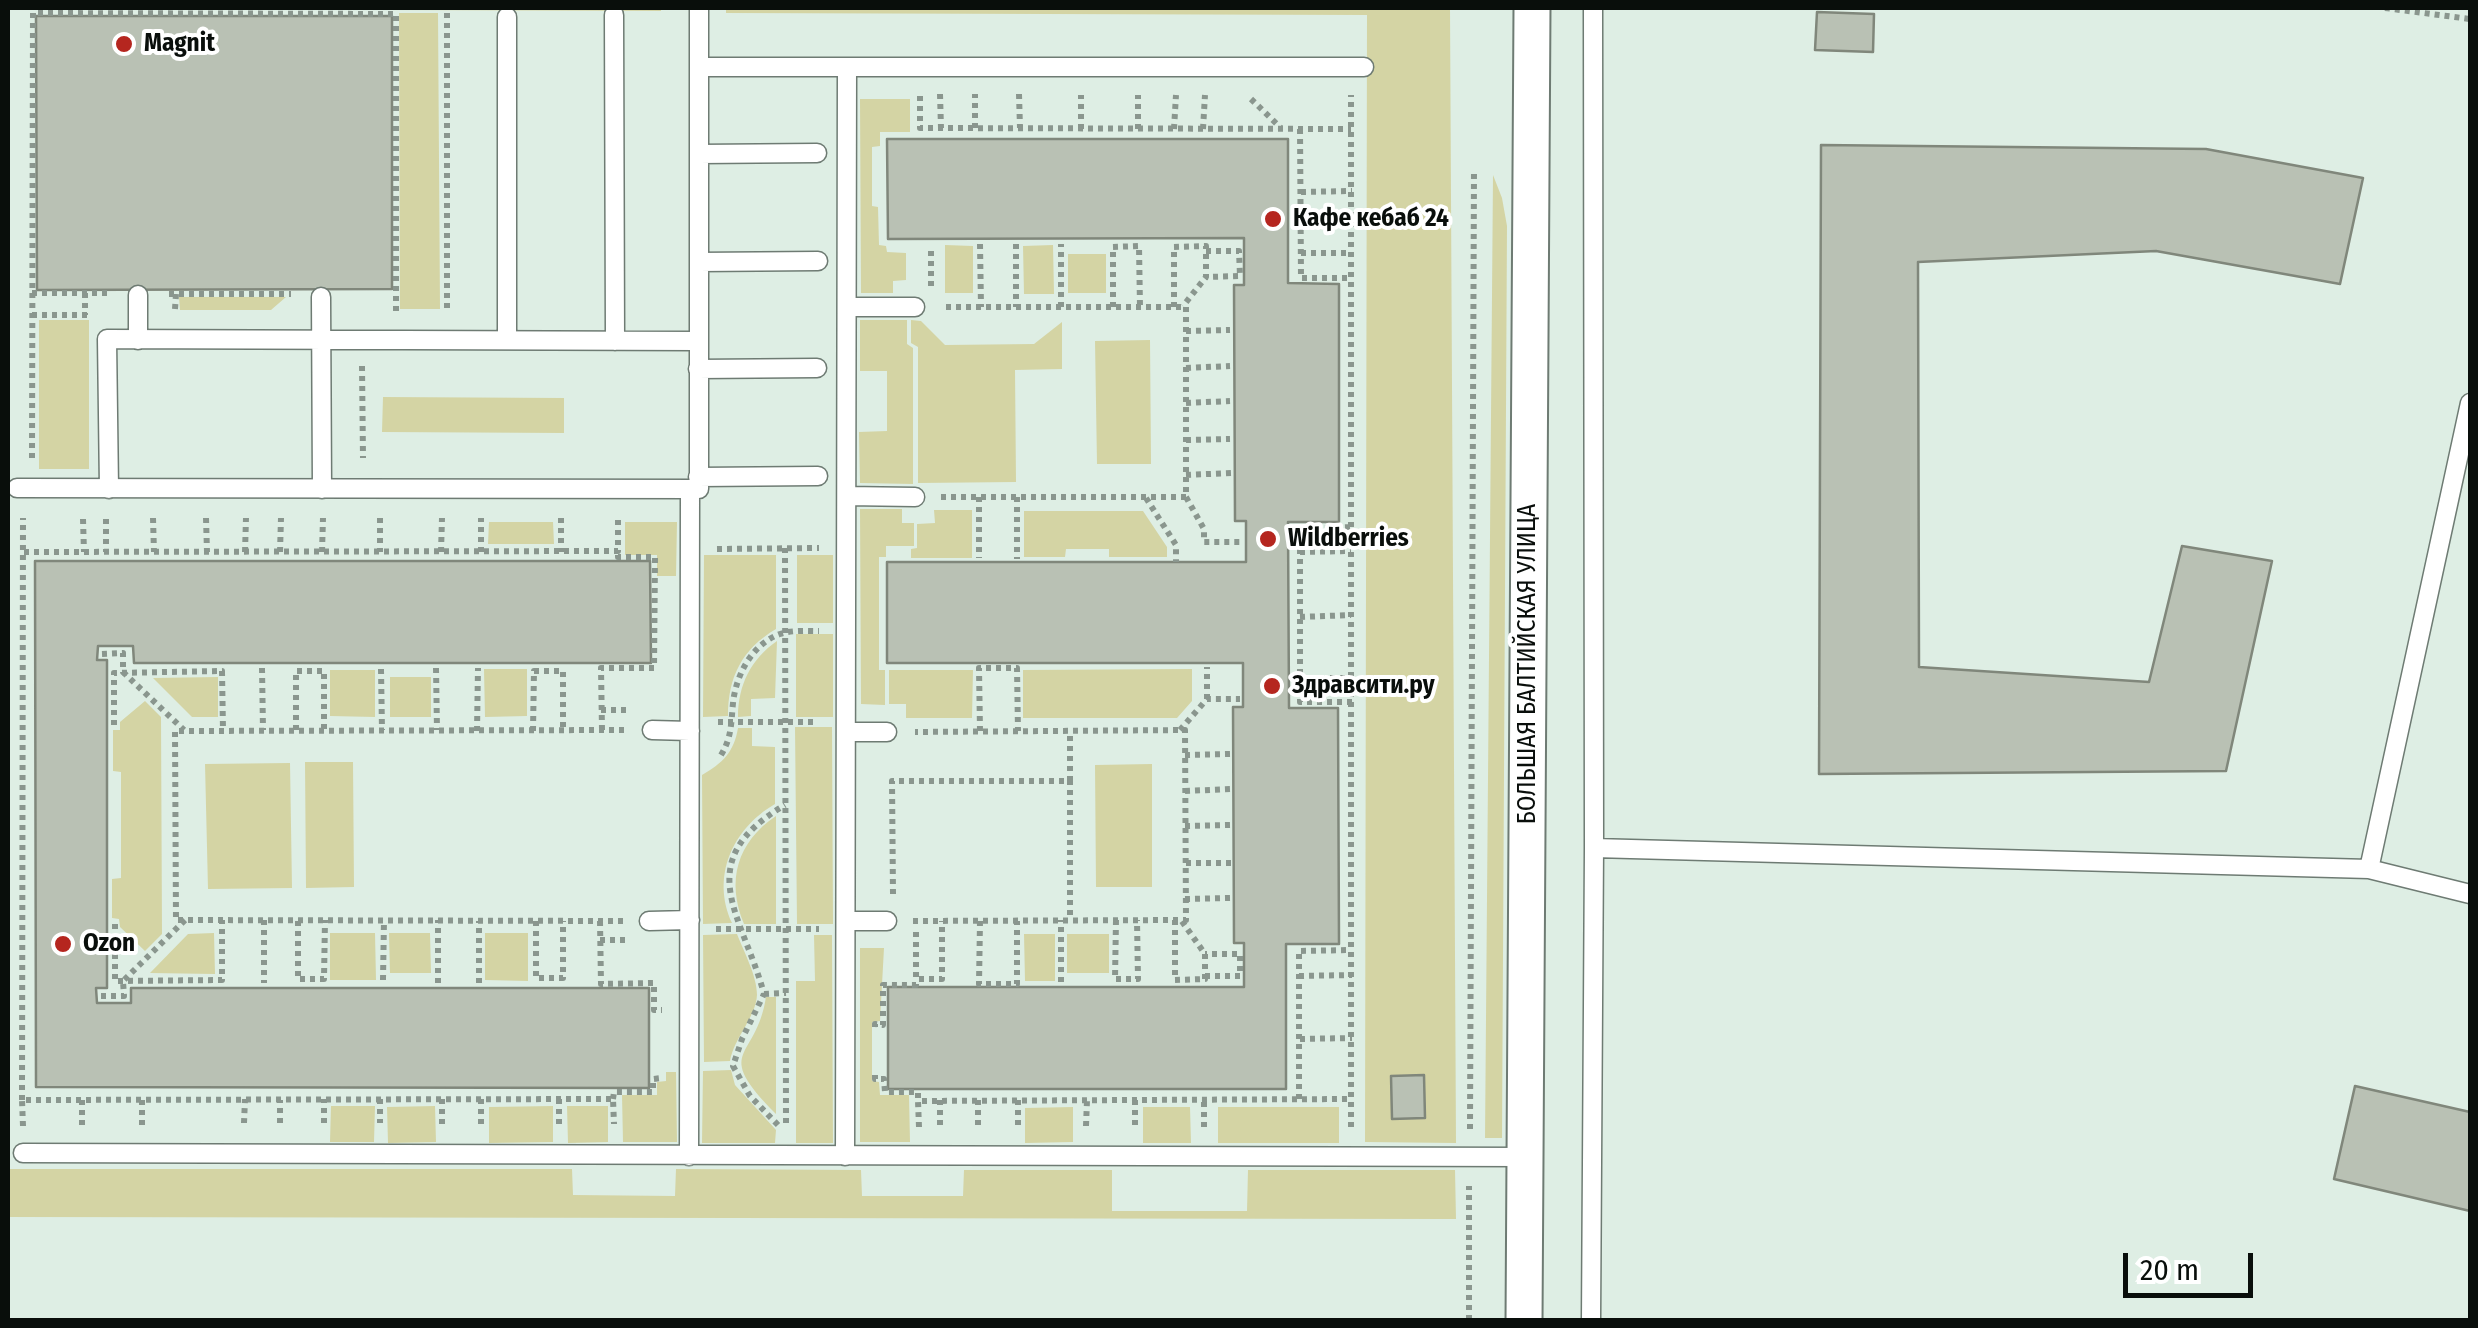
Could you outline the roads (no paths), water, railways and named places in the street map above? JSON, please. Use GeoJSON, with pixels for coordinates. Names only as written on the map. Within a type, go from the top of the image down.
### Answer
{"type":"FeatureCollection","features":[{"type":"Feature","properties":{"kind":"street","name":"БОЛЬШАЯ БАЛТИЙСКАЯ УЛИЦА"},"geometry":{"type":"LineString","coordinates":[[1524,1320],[1532,8]]}},
{"type":"Feature","properties":{"kind":"lane"},"geometry":{"type":"LineString","coordinates":[[689,1156],[690,550],[698,369],[699,8]]}},
{"type":"Feature","properties":{"kind":"lane"},"geometry":{"type":"LineString","coordinates":[[1591,1320],[1593,8]]}},
{"type":"Feature","properties":{"kind":"lane"},"geometry":{"type":"LineString","coordinates":[[614,16],[615,340]]}},
{"type":"Feature","properties":{"kind":"lane"},"geometry":{"type":"LineString","coordinates":[[506,17],[507,340]]}},
{"type":"Feature","properties":{"kind":"lane"},"geometry":{"type":"LineString","coordinates":[[699,67],[1358,68]]}},
{"type":"Feature","properties":{"kind":"lane"},"geometry":{"type":"LineString","coordinates":[[846,1156],[847,67]]}},
{"type":"Feature","properties":{"kind":"lane"},"geometry":{"type":"LineString","coordinates":[[699,154],[817,153]]}},
{"type":"Feature","properties":{"kind":"lane"},"geometry":{"type":"LineString","coordinates":[[699,262],[818,262]]}},
{"type":"Feature","properties":{"kind":"lane"},"geometry":{"type":"LineString","coordinates":[[138,294],[138,340]]}},
{"type":"Feature","properties":{"kind":"lane"},"geometry":{"type":"LineString","coordinates":[[322,296],[322,488]]}},
{"type":"Feature","properties":{"kind":"lane"},"geometry":{"type":"LineString","coordinates":[[847,307],[923,307]]}},
{"type":"Feature","properties":{"kind":"lane"},"geometry":{"type":"LineString","coordinates":[[108,489],[107,339],[698,341]]}},
{"type":"Feature","properties":{"kind":"lane"},"geometry":{"type":"LineString","coordinates":[[698,369],[818,368]]}},
{"type":"Feature","properties":{"kind":"lane"},"geometry":{"type":"LineString","coordinates":[[2369,869],[2470,403]]}},
{"type":"Feature","properties":{"kind":"lane"},"geometry":{"type":"LineString","coordinates":[[17,488],[362,489],[694,483],[818,476]]}},
{"type":"Feature","properties":{"kind":"lane"},"geometry":{"type":"LineString","coordinates":[[846,496],[914,497]]}},
{"type":"Feature","properties":{"kind":"lane"},"geometry":{"type":"LineString","coordinates":[[652,730],[690,731]]}},
{"type":"Feature","properties":{"kind":"lane"},"geometry":{"type":"LineString","coordinates":[[846,732],[886,732]]}},
{"type":"Feature","properties":{"kind":"lane"},"geometry":{"type":"LineString","coordinates":[[1594,848],[2369,869],[2470,894]]}},
{"type":"Feature","properties":{"kind":"lane"},"geometry":{"type":"LineString","coordinates":[[649,921],[690,920]]}},
{"type":"Feature","properties":{"kind":"lane"},"geometry":{"type":"LineString","coordinates":[[846,925],[890,921]]}},
{"type":"Feature","properties":{"kind":"lane"},"geometry":{"type":"LineString","coordinates":[[23,1153],[1525,1158]]}},
{"type":"Feature","properties":{"kind":"place","name":"Magnit"},"geometry":{"type":"Point","coordinates":[124,44]}},
{"type":"Feature","properties":{"kind":"place","name":"Кафе кебаб 24"},"geometry":{"type":"Point","coordinates":[1273,219]}},
{"type":"Feature","properties":{"kind":"place","name":"Wildberries"},"geometry":{"type":"Point","coordinates":[1268,539]}},
{"type":"Feature","properties":{"kind":"place","name":"Здравсити.ру"},"geometry":{"type":"Point","coordinates":[1272,686]}},
{"type":"Feature","properties":{"kind":"place","name":"Ozon"},"geometry":{"type":"Point","coordinates":[63,944]}}]}
